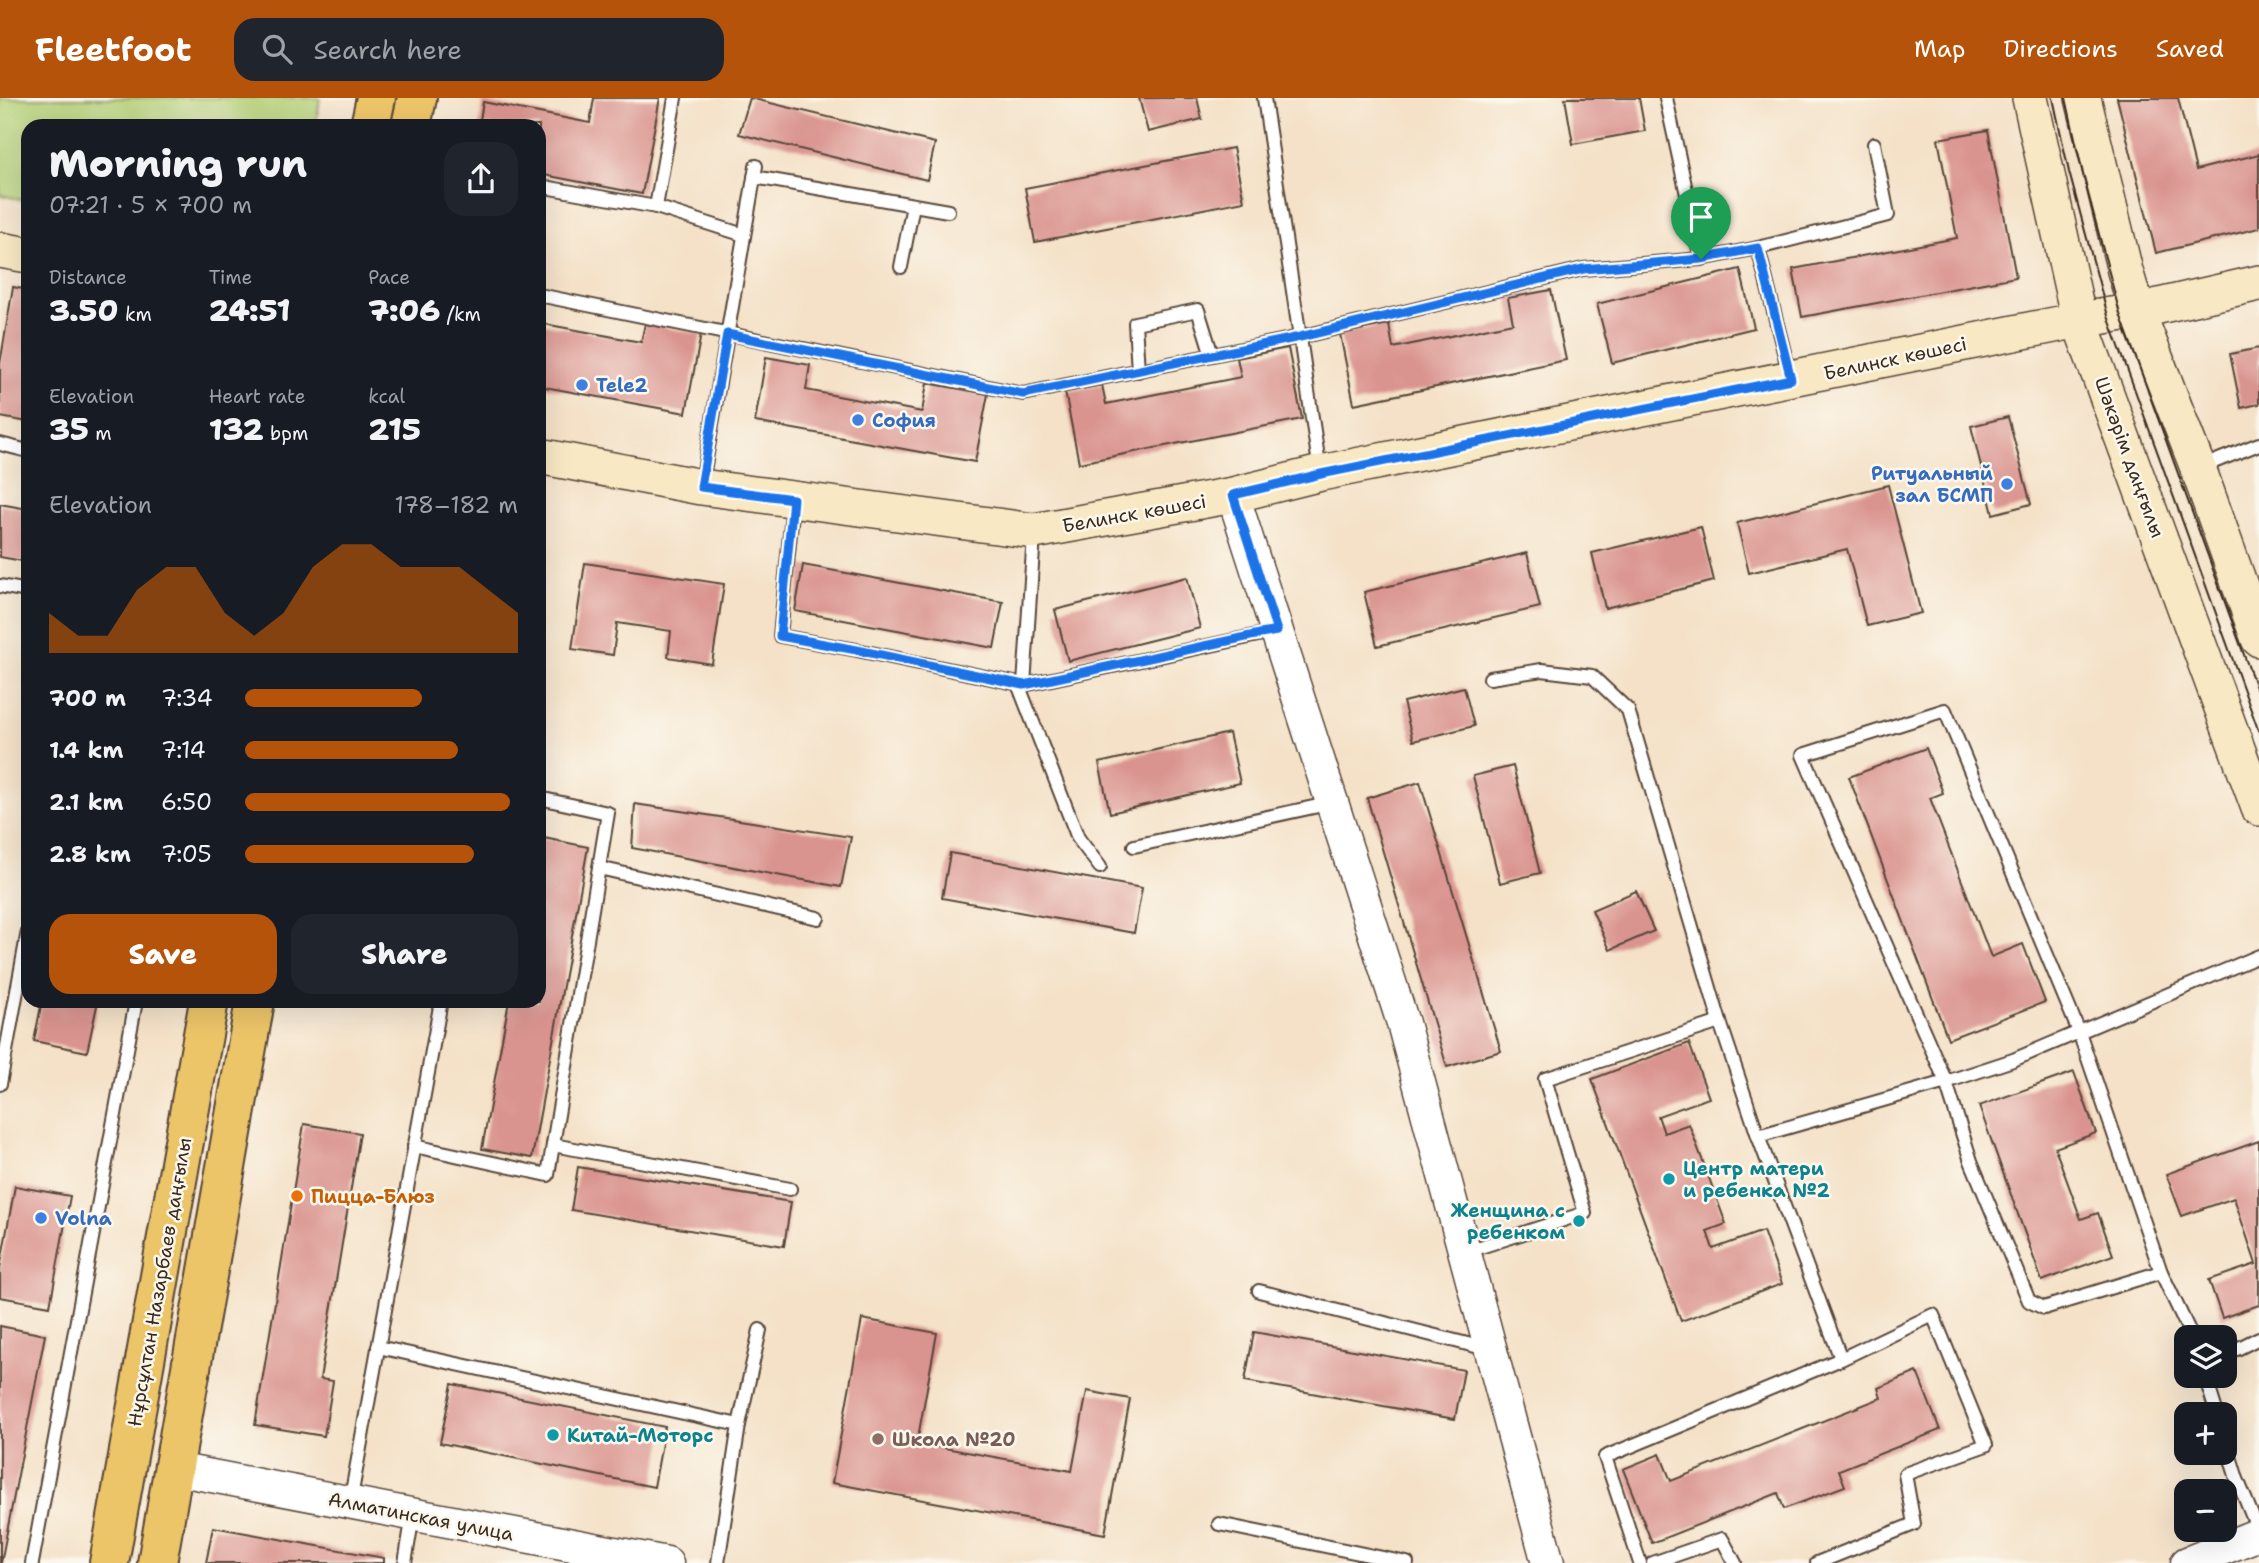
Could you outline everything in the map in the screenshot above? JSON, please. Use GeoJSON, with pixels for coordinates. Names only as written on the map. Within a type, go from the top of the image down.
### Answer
{"type":"FeatureCollection","features":[{"type":"Feature","properties":{"kind":"main road"},"geometry":{"type":"LineString","coordinates":[[372,119],[376,98]]}},
{"type":"Feature","properties":{"kind":"main road"},"geometry":{"type":"LineString","coordinates":[[412,119],[417,98]]}},
{"type":"Feature","properties":{"kind":"main road","name":"Шәкәрім даңғылы"},"geometry":{"type":"LineString","coordinates":[[2030,98],[2079,320],[2259,808]]}},
{"type":"Feature","properties":{"kind":"main road"},"geometry":{"type":"LineString","coordinates":[[2083,98],[2137,310],[2198,468],[2259,639]]}},
{"type":"Feature","properties":{"kind":"main road"},"geometry":{"type":"LineString","coordinates":[[0,250],[21,254]]}},
{"type":"Feature","properties":{"kind":"main road","name":"Белинск көшесі"},"geometry":{"type":"LineString","coordinates":[[546,457],[701,487],[1034,531],[1233,495],[1321,474],[2137,310],[2259,283]]}},
{"type":"Feature","properties":{"kind":"main road","name":"Нұрсұлтан Назарбаев даңғылы"},"geometry":{"type":"LineString","coordinates":[[109,1563],[208,1008]]}},
{"type":"Feature","properties":{"kind":"main road"},"geometry":{"type":"LineString","coordinates":[[157,1563],[254,1008]]}},
{"type":"Feature","properties":{"kind":"main road"},"geometry":{"type":"LineString","coordinates":[[127,1462],[175,1469]]}},
{"type":"Feature","properties":{"kind":"street"},"geometry":{"type":"LineString","coordinates":[[1233,495],[1403,1023],[1548,1563]]}},
{"type":"Feature","properties":{"kind":"street","name":"Алматинская улица"},"geometry":{"type":"LineString","coordinates":[[175,1469],[667,1563]]}},
{"type":"Feature","properties":{"kind":"street"},"geometry":{"type":"LineString","coordinates":[[2187,1563],[2259,1534]]}},
{"type":"Feature","properties":{"kind":"lane"},"geometry":{"type":"LineString","coordinates":[[656,207],[675,98]]}},
{"type":"Feature","properties":{"kind":"lane"},"geometry":{"type":"LineString","coordinates":[[1264,98],[1321,474]]}},
{"type":"Feature","properties":{"kind":"lane"},"geometry":{"type":"LineString","coordinates":[[1666,98],[1701,259]]}},
{"type":"Feature","properties":{"kind":"lane"},"geometry":{"type":"LineString","coordinates":[[546,296],[1023,394],[1300,337],[1583,269],[1701,259],[1758,248],[1888,215],[1874,144]]}},
{"type":"Feature","properties":{"kind":"lane"},"geometry":{"type":"LineString","coordinates":[[701,487],[755,172],[948,211]]}},
{"type":"Feature","properties":{"kind":"lane"},"geometry":{"type":"LineString","coordinates":[[546,187],[656,207],[744,235]]}},
{"type":"Feature","properties":{"kind":"lane"},"geometry":{"type":"LineString","coordinates":[[901,267],[913,205]]}},
{"type":"Feature","properties":{"kind":"lane"},"geometry":{"type":"LineString","coordinates":[[1758,248],[1791,379]]}},
{"type":"Feature","properties":{"kind":"lane"},"geometry":{"type":"LineString","coordinates":[[1138,371],[1135,323],[1198,310],[1212,355]]}},
{"type":"Feature","properties":{"kind":"lane"},"geometry":{"type":"LineString","coordinates":[[0,444],[21,449]]}},
{"type":"Feature","properties":{"kind":"lane"},"geometry":{"type":"LineString","coordinates":[[2198,468],[2259,444]]}},
{"type":"Feature","properties":{"kind":"lane"},"geometry":{"type":"LineString","coordinates":[[793,499],[780,636],[1021,685],[1277,631]]}},
{"type":"Feature","properties":{"kind":"lane"},"geometry":{"type":"LineString","coordinates":[[1034,531],[1021,685],[1078,838],[1100,867]]}},
{"type":"Feature","properties":{"kind":"lane"},"geometry":{"type":"LineString","coordinates":[[0,586],[21,590]]}},
{"type":"Feature","properties":{"kind":"lane"},"geometry":{"type":"LineString","coordinates":[[1490,678],[1542,670],[1592,676],[1628,710],[1720,1022],[1758,1136],[1841,1359]]}},
{"type":"Feature","properties":{"kind":"lane"},"geometry":{"type":"LineString","coordinates":[[2161,1272],[2044,1308],[2029,1301],[1971,1161],[1946,1082],[1803,755],[1945,710],[2079,1032],[2161,1272],[2186,1325]]}},
{"type":"Feature","properties":{"kind":"lane"},"geometry":{"type":"LineString","coordinates":[[414,1146],[548,1175],[608,813],[546,800]]}},
{"type":"Feature","properties":{"kind":"lane"},"geometry":{"type":"LineString","coordinates":[[1135,846],[1332,803]]}},
{"type":"Feature","properties":{"kind":"lane"},"geometry":{"type":"LineString","coordinates":[[599,868],[818,918]]}},
{"type":"Feature","properties":{"kind":"lane"},"geometry":{"type":"LineString","coordinates":[[1758,1136],[2013,1060],[2259,956]]}},
{"type":"Feature","properties":{"kind":"lane"},"geometry":{"type":"LineString","coordinates":[[0,1084],[4,1043],[21,964]]}},
{"type":"Feature","properties":{"kind":"lane"},"geometry":{"type":"LineString","coordinates":[[32,1563],[135,1008]]}},
{"type":"Feature","properties":{"kind":"lane"},"geometry":{"type":"LineString","coordinates":[[350,1503],[440,1008]]}},
{"type":"Feature","properties":{"kind":"lane"},"geometry":{"type":"LineString","coordinates":[[1464,1252],[1585,1213],[1545,1079],[1720,1022]]}},
{"type":"Feature","properties":{"kind":"lane"},"geometry":{"type":"LineString","coordinates":[[553,1145],[790,1189]]}},
{"type":"Feature","properties":{"kind":"lane"},"geometry":{"type":"LineString","coordinates":[[1259,1291],[1490,1350]]}},
{"type":"Feature","properties":{"kind":"lane"},"geometry":{"type":"LineString","coordinates":[[1640,1563],[1605,1457],[1841,1359],[1933,1315],[1986,1445],[1905,1474],[1914,1524],[1841,1558],[1817,1563]]}},
{"type":"Feature","properties":{"kind":"lane"},"geometry":{"type":"LineString","coordinates":[[718,1563],[740,1425],[760,1330]]}},
{"type":"Feature","properties":{"kind":"lane"},"geometry":{"type":"LineString","coordinates":[[2237,1349],[2259,1338]]}},
{"type":"Feature","properties":{"kind":"lane"},"geometry":{"type":"LineString","coordinates":[[378,1347],[740,1425]]}},
{"type":"Feature","properties":{"kind":"lane"},"geometry":{"type":"LineString","coordinates":[[2233,1465],[2259,1534]]}},
{"type":"Feature","properties":{"kind":"lane"},"geometry":{"type":"LineString","coordinates":[[405,1563],[413,1515]]}},
{"type":"Feature","properties":{"kind":"lane"},"geometry":{"type":"LineString","coordinates":[[1219,1524],[1408,1563]]}},
{"type":"Feature","properties":{"kind":"lane"},"geometry":{"type":"LineString","coordinates":[[1653,1563],[1722,1539],[1735,1563]]}},
{"type":"Feature","properties":{"kind":"green space"},"geometry":{"type":"Polygon","coordinates":[[[0,98],[320,98],[317,119],[21,119],[21,200],[0,195],[0,98]]]}},
{"type":"Feature","properties":{"kind":"building"},"geometry":{"type":"Polygon","coordinates":[[[594,98],[660,98],[642,194],[546,175],[546,119],[480,119],[483,102],[590,123],[594,98]]]}},
{"type":"Feature","properties":{"kind":"building"},"geometry":{"type":"Polygon","coordinates":[[[750,98],[935,143],[927,180],[739,134],[750,98]]]}},
{"type":"Feature","properties":{"kind":"building"},"geometry":{"type":"Polygon","coordinates":[[[1139,98],[1197,98],[1202,119],[1148,132],[1139,98]]]}},
{"type":"Feature","properties":{"kind":"building"},"geometry":{"type":"Polygon","coordinates":[[[1565,98],[1639,98],[1645,131],[1573,144],[1565,98]]]}},
{"type":"Feature","properties":{"kind":"building"},"geometry":{"type":"Polygon","coordinates":[[[2117,98],[2178,98],[2196,170],[2259,154],[2259,228],[2156,253],[2117,98]]]}},
{"type":"Feature","properties":{"kind":"building"},"geometry":{"type":"Polygon","coordinates":[[[1988,130],[2016,277],[1802,317],[1793,269],[1957,238],[1938,139],[1988,130]]]}},
{"type":"Feature","properties":{"kind":"building"},"geometry":{"type":"Polygon","coordinates":[[[1233,148],[1244,201],[1035,242],[1025,188],[1233,148]]]}},
{"type":"Feature","properties":{"kind":"building"},"geometry":{"type":"Polygon","coordinates":[[[1740,269],[1754,328],[1612,363],[1597,304],[1740,269]]]}},
{"type":"Feature","properties":{"kind":"building"},"geometry":{"type":"Polygon","coordinates":[[[13,287],[21,289],[21,421],[0,417],[0,364],[13,287]]]}},
{"type":"Feature","properties":{"kind":"building"},"geometry":{"type":"Polygon","coordinates":[[[1551,290],[1566,360],[1354,404],[1340,334],[1389,324],[1393,348],[1513,323],[1508,298],[1551,290]]]}},
{"type":"Feature","properties":{"kind":"building"},"geometry":{"type":"Polygon","coordinates":[[[546,324],[641,342],[645,324],[701,334],[686,413],[546,387],[546,324]]]}},
{"type":"Feature","properties":{"kind":"building"},"geometry":{"type":"Polygon","coordinates":[[[1288,348],[1302,419],[1079,463],[1065,392],[1102,385],[1106,404],[1241,377],[1237,358],[1288,348]]]}},
{"type":"Feature","properties":{"kind":"building"},"geometry":{"type":"Polygon","coordinates":[[[2259,348],[2259,404],[2241,408],[2230,354],[2259,348]]]}},
{"type":"Feature","properties":{"kind":"building"},"geometry":{"type":"Polygon","coordinates":[[[766,357],[810,365],[806,390],[922,412],[927,383],[988,394],[975,462],[755,422],[766,357]]]}},
{"type":"Feature","properties":{"kind":"building"},"geometry":{"type":"Polygon","coordinates":[[[2008,417],[2031,504],[1993,514],[1971,426],[2008,417]]]}},
{"type":"Feature","properties":{"kind":"building"},"geometry":{"type":"Polygon","coordinates":[[[1888,485],[1921,613],[1867,626],[1847,549],[1749,573],[1737,523],[1888,485]]]}},
{"type":"Feature","properties":{"kind":"building"},"geometry":{"type":"Polygon","coordinates":[[[0,504],[21,508],[21,561],[0,557],[0,504]]]}},
{"type":"Feature","properties":{"kind":"building"},"geometry":{"type":"Polygon","coordinates":[[[1701,527],[1714,581],[1605,608],[1592,553],[1701,527]]]}},
{"type":"Feature","properties":{"kind":"building"},"geometry":{"type":"Polygon","coordinates":[[[1527,553],[1540,607],[1377,646],[1364,592],[1527,553]]]}},
{"type":"Feature","properties":{"kind":"building"},"geometry":{"type":"Polygon","coordinates":[[[585,563],[724,584],[712,664],[668,657],[671,631],[617,623],[613,655],[572,649],[585,563]]]}},
{"type":"Feature","properties":{"kind":"building"},"geometry":{"type":"Polygon","coordinates":[[[803,565],[1003,602],[994,648],[795,611],[803,565]]]}},
{"type":"Feature","properties":{"kind":"building"},"geometry":{"type":"Polygon","coordinates":[[[1187,577],[1200,628],[1068,661],[1055,610],[1187,577]]]}},
{"type":"Feature","properties":{"kind":"building"},"geometry":{"type":"Polygon","coordinates":[[[1464,687],[1474,726],[1413,741],[1403,702],[1464,687]]]}},
{"type":"Feature","properties":{"kind":"building"},"geometry":{"type":"Polygon","coordinates":[[[1229,733],[1240,783],[1110,813],[1099,763],[1229,733]]]}},
{"type":"Feature","properties":{"kind":"building"},"geometry":{"type":"Polygon","coordinates":[[[1926,748],[1943,793],[1930,798],[1991,957],[2023,944],[2045,1002],[1948,1039],[1849,777],[1926,748]]]}},
{"type":"Feature","properties":{"kind":"building"},"geometry":{"type":"Polygon","coordinates":[[[1513,766],[1540,873],[1500,883],[1473,776],[1513,766]]]}},
{"type":"Feature","properties":{"kind":"building"},"geometry":{"type":"Polygon","coordinates":[[[1420,782],[1501,1051],[1447,1067],[1367,798],[1420,782]]]}},
{"type":"Feature","properties":{"kind":"building"},"geometry":{"type":"Polygon","coordinates":[[[635,804],[851,837],[841,887],[632,848],[635,804]]]}},
{"type":"Feature","properties":{"kind":"building"},"geometry":{"type":"Polygon","coordinates":[[[546,838],[588,847],[532,1158],[482,1149],[508,1008],[546,1008],[546,838]]]}},
{"type":"Feature","properties":{"kind":"building"},"geometry":{"type":"Polygon","coordinates":[[[950,853],[1142,888],[1134,933],[942,898],[950,853]]]}},
{"type":"Feature","properties":{"kind":"building"},"geometry":{"type":"Polygon","coordinates":[[[1636,891],[1654,931],[1610,950],[1592,910],[1636,891]]]}},
{"type":"Feature","properties":{"kind":"building"},"geometry":{"type":"Polygon","coordinates":[[[41,1008],[96,1008],[87,1052],[34,1041],[41,1008]]]}},
{"type":"Feature","properties":{"kind":"building","name":"Центр матери и ребенка №2"},"geometry":{"type":"Polygon","coordinates":[[[1689,1043],[1709,1098],[1658,1116],[1664,1133],[1689,1124],[1726,1224],[1707,1231],[1713,1249],[1763,1231],[1782,1284],[1681,1321],[1592,1079],[1689,1043]]]}},
{"type":"Feature","properties":{"kind":"building"},"geometry":{"type":"Polygon","coordinates":[[[2074,1072],[2096,1133],[2055,1148],[2081,1219],[2098,1213],[2113,1255],[2042,1281],[1979,1106],[2074,1072]]]}},
{"type":"Feature","properties":{"kind":"building"},"geometry":{"type":"Polygon","coordinates":[[[304,1124],[360,1133],[320,1379],[333,1381],[324,1436],[255,1425],[304,1124]]]}},
{"type":"Feature","properties":{"kind":"building"},"geometry":{"type":"Polygon","coordinates":[[[2259,1141],[2259,1305],[2222,1318],[2209,1280],[2256,1264],[2234,1198],[2182,1216],[2166,1174],[2259,1141]]]}},
{"type":"Feature","properties":{"kind":"building"},"geometry":{"type":"Polygon","coordinates":[[[578,1167],[791,1202],[784,1246],[571,1210],[578,1167]]]}},
{"type":"Feature","properties":{"kind":"building"},"geometry":{"type":"Polygon","coordinates":[[[15,1186],[70,1196],[50,1306],[0,1297],[0,1268],[15,1186]]]}},
{"type":"Feature","properties":{"kind":"building"},"geometry":{"type":"Polygon","coordinates":[[[862,1319],[937,1333],[917,1443],[1072,1471],[1087,1391],[1130,1399],[1105,1534],[832,1483],[862,1319]]]}},
{"type":"Feature","properties":{"kind":"building"},"geometry":{"type":"Polygon","coordinates":[[[0,1326],[45,1335],[1,1563],[0,1563],[0,1326]]]}},
{"type":"Feature","properties":{"kind":"building"},"geometry":{"type":"Polygon","coordinates":[[[1254,1332],[1464,1370],[1455,1419],[1245,1381],[1254,1332]]]}},
{"type":"Feature","properties":{"kind":"building"},"geometry":{"type":"Polygon","coordinates":[[[1917,1372],[1940,1430],[1839,1470],[1845,1486],[1784,1509],[1778,1493],[1652,1543],[1623,1469],[1660,1454],[1671,1481],[1881,1398],[1878,1388],[1917,1372]]]}},
{"type":"Feature","properties":{"kind":"building","name":"Китай-Моторс"},"geometry":{"type":"Polygon","coordinates":[[[452,1384],[665,1427],[654,1487],[440,1443],[452,1384]]]}},
{"type":"Feature","properties":{"kind":"building"},"geometry":{"type":"Polygon","coordinates":[[[213,1527],[384,1558],[384,1563],[206,1563],[213,1527]]]}},
{"type":"Feature","properties":{"kind":"tram line"},"geometry":{"type":"LineString","coordinates":[[2053,98],[2069,172],[2108,316],[2259,732]]}},
{"type":"Feature","properties":{"kind":"tram line"},"geometry":{"type":"LineString","coordinates":[[2066,98],[2120,314],[2259,696]]}},
{"type":"Feature","properties":{"kind":"place","name":"Tele2"},"geometry":{"type":"Point","coordinates":[582,385]}},
{"type":"Feature","properties":{"kind":"place","name":"София"},"geometry":{"type":"Point","coordinates":[858,420]}},
{"type":"Feature","properties":{"kind":"place","name":"Ритуальный зал БСМП"},"geometry":{"type":"Point","coordinates":[2007,484]}},
{"type":"Feature","properties":{"kind":"place","name":"Центр матери и ребенка №2"},"geometry":{"type":"Point","coordinates":[1669,1179]}},
{"type":"Feature","properties":{"kind":"place","name":"Пицца-Блюз"},"geometry":{"type":"Point","coordinates":[297,1196]}},
{"type":"Feature","properties":{"kind":"place","name":"Volna"},"geometry":{"type":"Point","coordinates":[41,1218]}},
{"type":"Feature","properties":{"kind":"place","name":"Женщина с ребенком"},"geometry":{"type":"Point","coordinates":[1579,1221]}},
{"type":"Feature","properties":{"kind":"place","name":"Китай-Моторс"},"geometry":{"type":"Point","coordinates":[553,1435]}},
{"type":"Feature","properties":{"kind":"place","name":"Школа №20"},"geometry":{"type":"Point","coordinates":[878,1439]}},
{"type":"Feature","properties":{"kind":"route"},"geometry":{"type":"LineString","coordinates":[[1758,248],[1791,379],[1321,474],[1233,495],[1277,631],[1024,685],[780,636],[793,499],[701,487],[727,334],[1023,394],[1300,337],[1583,269],[1701,259],[1758,248]]}}]}
